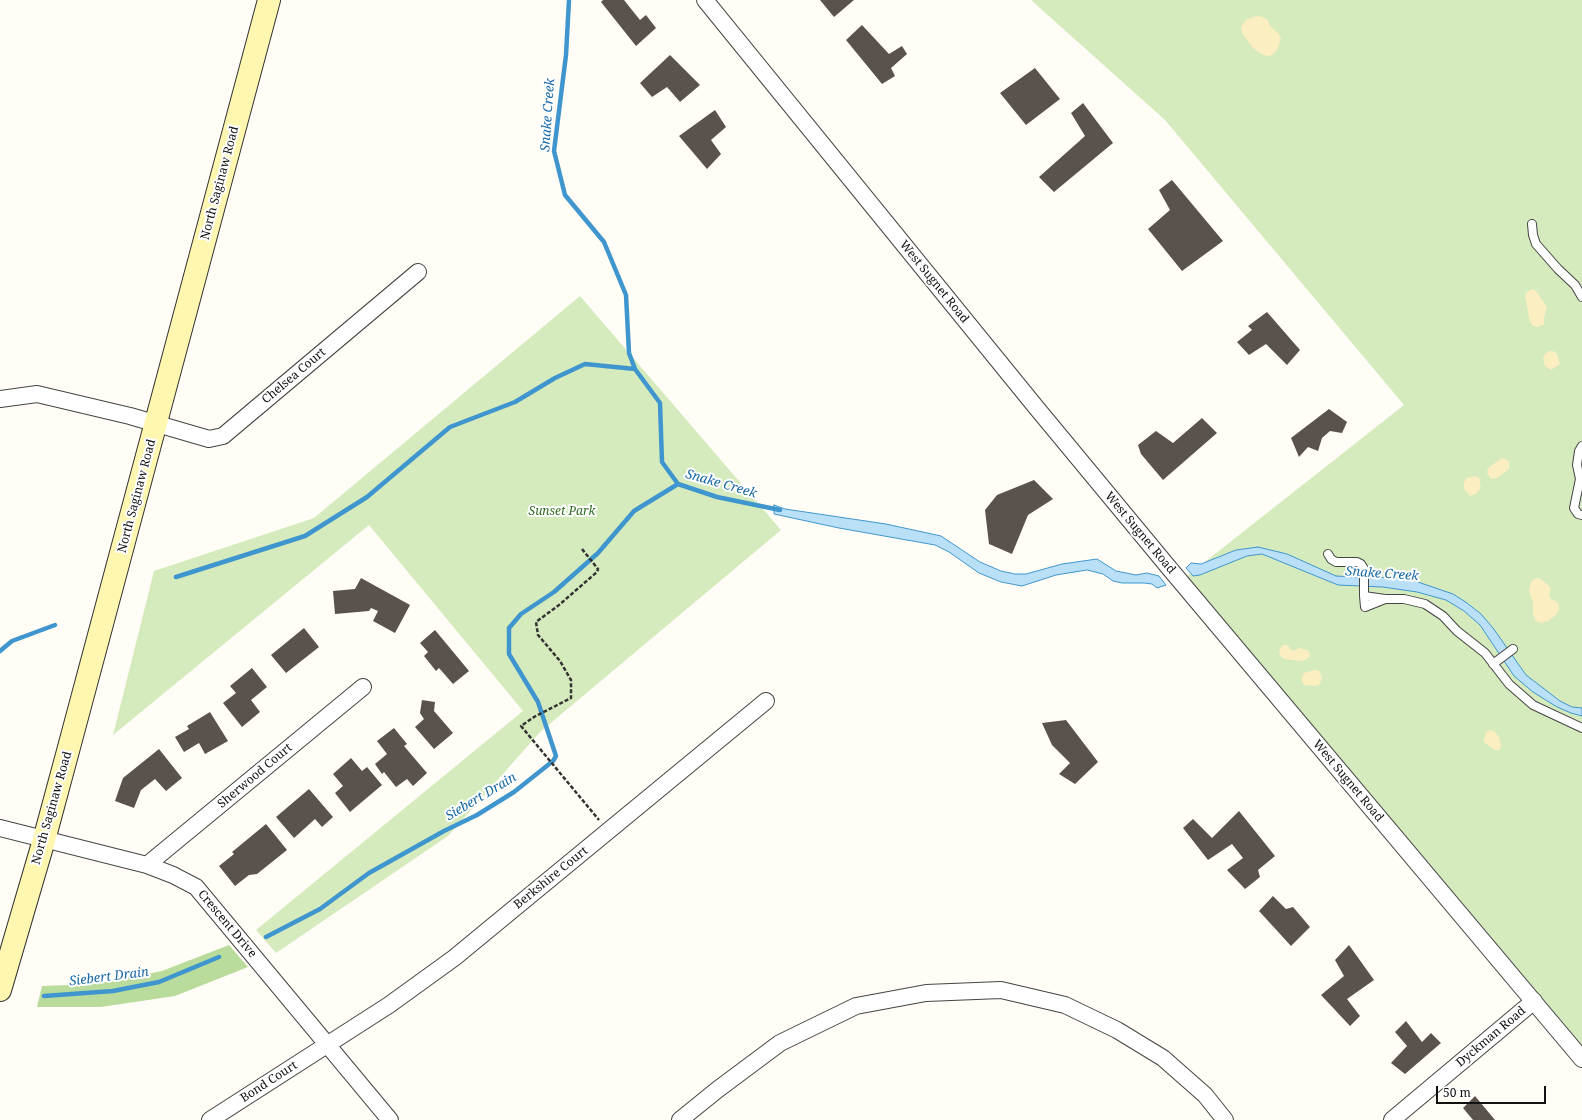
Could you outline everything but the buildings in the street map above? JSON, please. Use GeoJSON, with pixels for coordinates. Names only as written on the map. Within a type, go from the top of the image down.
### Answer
{"type":"FeatureCollection","features":[{"type":"Feature","properties":{"kind":"main road","name":"North Saginaw Road"},"geometry":{"type":"LineString","coordinates":[[0,990],[44,840],[269,0]]}},
{"type":"Feature","properties":{"kind":"street","name":"West Sugnet Road"},"geometry":{"type":"LineString","coordinates":[[705,0],[1150,545],[1582,1059]]}},
{"type":"Feature","properties":{"kind":"street","name":"Chelsea Court"},"geometry":{"type":"LineString","coordinates":[[0,399],[36,394],[130,416],[209,439],[223,436],[418,272]]}},
{"type":"Feature","properties":{"kind":"street","name":"Sherwood Court"},"geometry":{"type":"LineString","coordinates":[[147,865],[363,687]]}},
{"type":"Feature","properties":{"kind":"street","name":"Berkshire Court"},"geometry":{"type":"LineString","coordinates":[[328,1044],[389,1005],[454,958],[766,701]]}},
{"type":"Feature","properties":{"kind":"street","name":"Crescent Drive"},"geometry":{"type":"LineString","coordinates":[[0,828],[147,865],[173,874],[196,887],[390,1120]]}},
{"type":"Feature","properties":{"kind":"street"},"geometry":{"type":"LineString","coordinates":[[680,1120],[780,1043],[856,1006],[926,993],[1001,990],[1065,1005],[1117,1030],[1163,1058],[1205,1095],[1225,1120]]}},
{"type":"Feature","properties":{"kind":"street","name":"Dyckman Road"},"geometry":{"type":"LineString","coordinates":[[1392,1120],[1534,1001]]}},
{"type":"Feature","properties":{"kind":"street","name":"Bond Court"},"geometry":{"type":"LineString","coordinates":[[210,1120],[328,1044]]}},
{"type":"Feature","properties":{"kind":"lane"},"geometry":{"type":"LineString","coordinates":[[1532,224],[1536,244],[1558,269],[1574,284],[1582,297]]}},
{"type":"Feature","properties":{"kind":"lane"},"geometry":{"type":"LineString","coordinates":[[1582,446],[1578,452],[1577,465],[1580,479],[1574,508],[1578,514],[1582,515]]}},
{"type":"Feature","properties":{"kind":"lane"},"geometry":{"type":"LineString","coordinates":[[1328,554],[1331,559],[1336,562],[1357,562],[1361,564],[1364,569],[1365,607],[1385,599],[1404,600],[1425,604],[1443,616],[1462,635],[1485,653],[1509,684],[1533,705],[1582,728]]}},
{"type":"Feature","properties":{"kind":"lane"},"geometry":{"type":"LineString","coordinates":[[1493,664],[1513,649]]}},
{"type":"Feature","properties":{"kind":"path"},"geometry":{"type":"LineString","coordinates":[[582,549],[598,569],[597,572],[559,605],[536,622],[538,634],[560,661],[571,680],[571,698],[534,717],[521,726],[608,831]]}},
{"type":"Feature","properties":{"kind":"green space"},"geometry":{"type":"Polygon","coordinates":[[[1031,0],[1582,0],[1582,1045],[1187,576],[1404,405],[1165,120],[1031,0]]]}},
{"type":"Feature","properties":{"kind":"green space","name":"Sunset Park"},"geometry":{"type":"Polygon","coordinates":[[[580,296],[781,530],[540,732],[448,836],[276,953],[256,930],[523,711],[369,525],[113,735],[154,571],[314,518],[580,296]]]}},
{"type":"Feature","properties":{"kind":"green space"},"geometry":{"type":"Polygon","coordinates":[[[229,945],[248,967],[175,996],[101,1007],[37,1007],[42,986],[95,984],[162,971],[229,945]]]}},
{"type":"Feature","properties":{"kind":"sand"},"geometry":{"type":"Polygon","coordinates":[[[1259,16],[1267,19],[1270,26],[1281,38],[1277,50],[1272,55],[1263,55],[1253,48],[1242,33],[1241,27],[1246,20],[1259,16]]]}},
{"type":"Feature","properties":{"kind":"sand"},"geometry":{"type":"Polygon","coordinates":[[[1533,289],[1547,307],[1544,324],[1538,327],[1533,326],[1530,322],[1525,296],[1527,292],[1533,289]]]}},
{"type":"Feature","properties":{"kind":"sand"},"geometry":{"type":"Polygon","coordinates":[[[1550,351],[1557,354],[1560,364],[1551,370],[1545,366],[1543,359],[1545,354],[1550,351]]]}},
{"type":"Feature","properties":{"kind":"sand"},"geometry":{"type":"Polygon","coordinates":[[[1502,458],[1509,462],[1509,469],[1497,478],[1491,479],[1487,473],[1488,468],[1502,458]]]}},
{"type":"Feature","properties":{"kind":"sand"},"geometry":{"type":"Polygon","coordinates":[[[1476,476],[1480,479],[1481,488],[1476,494],[1470,496],[1464,489],[1464,482],[1467,478],[1476,476]]]}},
{"type":"Feature","properties":{"kind":"sand"},"geometry":{"type":"Polygon","coordinates":[[[1536,578],[1541,579],[1548,585],[1551,589],[1549,594],[1551,599],[1559,605],[1559,610],[1556,615],[1548,621],[1541,623],[1536,621],[1533,615],[1533,602],[1529,591],[1531,582],[1536,578]]]}},
{"type":"Feature","properties":{"kind":"sand"},"geometry":{"type":"Polygon","coordinates":[[[1283,645],[1287,645],[1293,651],[1300,648],[1309,651],[1310,657],[1302,661],[1284,659],[1280,655],[1279,650],[1283,645]]]}},
{"type":"Feature","properties":{"kind":"sand"},"geometry":{"type":"Polygon","coordinates":[[[1315,670],[1319,671],[1322,677],[1320,684],[1317,686],[1304,685],[1301,680],[1304,673],[1315,670]]]}},
{"type":"Feature","properties":{"kind":"sand"},"geometry":{"type":"Polygon","coordinates":[[[1490,730],[1495,732],[1499,737],[1501,744],[1500,750],[1494,750],[1484,742],[1486,732],[1490,730]]]}},
{"type":"Feature","properties":{"kind":"water"},"geometry":{"type":"Polygon","coordinates":[[[774,505],[785,509],[886,524],[941,536],[980,562],[1001,571],[1015,574],[1026,574],[1062,564],[1097,559],[1116,571],[1136,575],[1147,573],[1159,576],[1166,585],[1157,588],[1152,584],[1122,583],[1113,581],[1103,574],[1087,570],[1056,575],[1022,586],[1001,582],[979,573],[949,552],[935,545],[839,528],[774,514],[774,505]]]}},
{"type":"Feature","properties":{"kind":"water"},"geometry":{"type":"Polygon","coordinates":[[[1258,547],[1287,554],[1336,576],[1372,578],[1391,577],[1412,580],[1453,594],[1481,614],[1493,628],[1526,675],[1560,701],[1572,707],[1582,708],[1582,716],[1557,707],[1533,692],[1514,676],[1480,625],[1464,611],[1446,600],[1417,592],[1383,587],[1338,585],[1262,554],[1247,556],[1200,575],[1193,576],[1186,568],[1191,563],[1201,564],[1236,550],[1258,547]]]}},
{"type":"Feature","properties":{"kind":"waterway","name":"Snake Creek"},"geometry":{"type":"LineString","coordinates":[[569,0],[566,55],[554,151],[565,195],[604,242],[626,295],[629,353],[635,369],[660,403],[662,462],[678,484],[717,497],[780,510]]}},
{"type":"Feature","properties":{"kind":"waterway"},"geometry":{"type":"LineString","coordinates":[[176,577],[305,536],[367,497],[450,427],[515,402],[555,378],[585,364],[635,369]]}},
{"type":"Feature","properties":{"kind":"waterway","name":"Siebert Drain"},"geometry":{"type":"LineString","coordinates":[[266,937],[320,909],[369,873],[444,831],[477,815],[514,792],[553,761],[556,756],[538,702],[509,654],[509,628],[521,614],[554,592],[598,553],[634,511],[678,484]]}},
{"type":"Feature","properties":{"kind":"waterway"},"geometry":{"type":"LineString","coordinates":[[0,651],[12,641],[55,625]]}},
{"type":"Feature","properties":{"kind":"waterway","name":"Siebert Drain"},"geometry":{"type":"LineString","coordinates":[[44,996],[113,991],[159,982],[219,957]]}}]}
